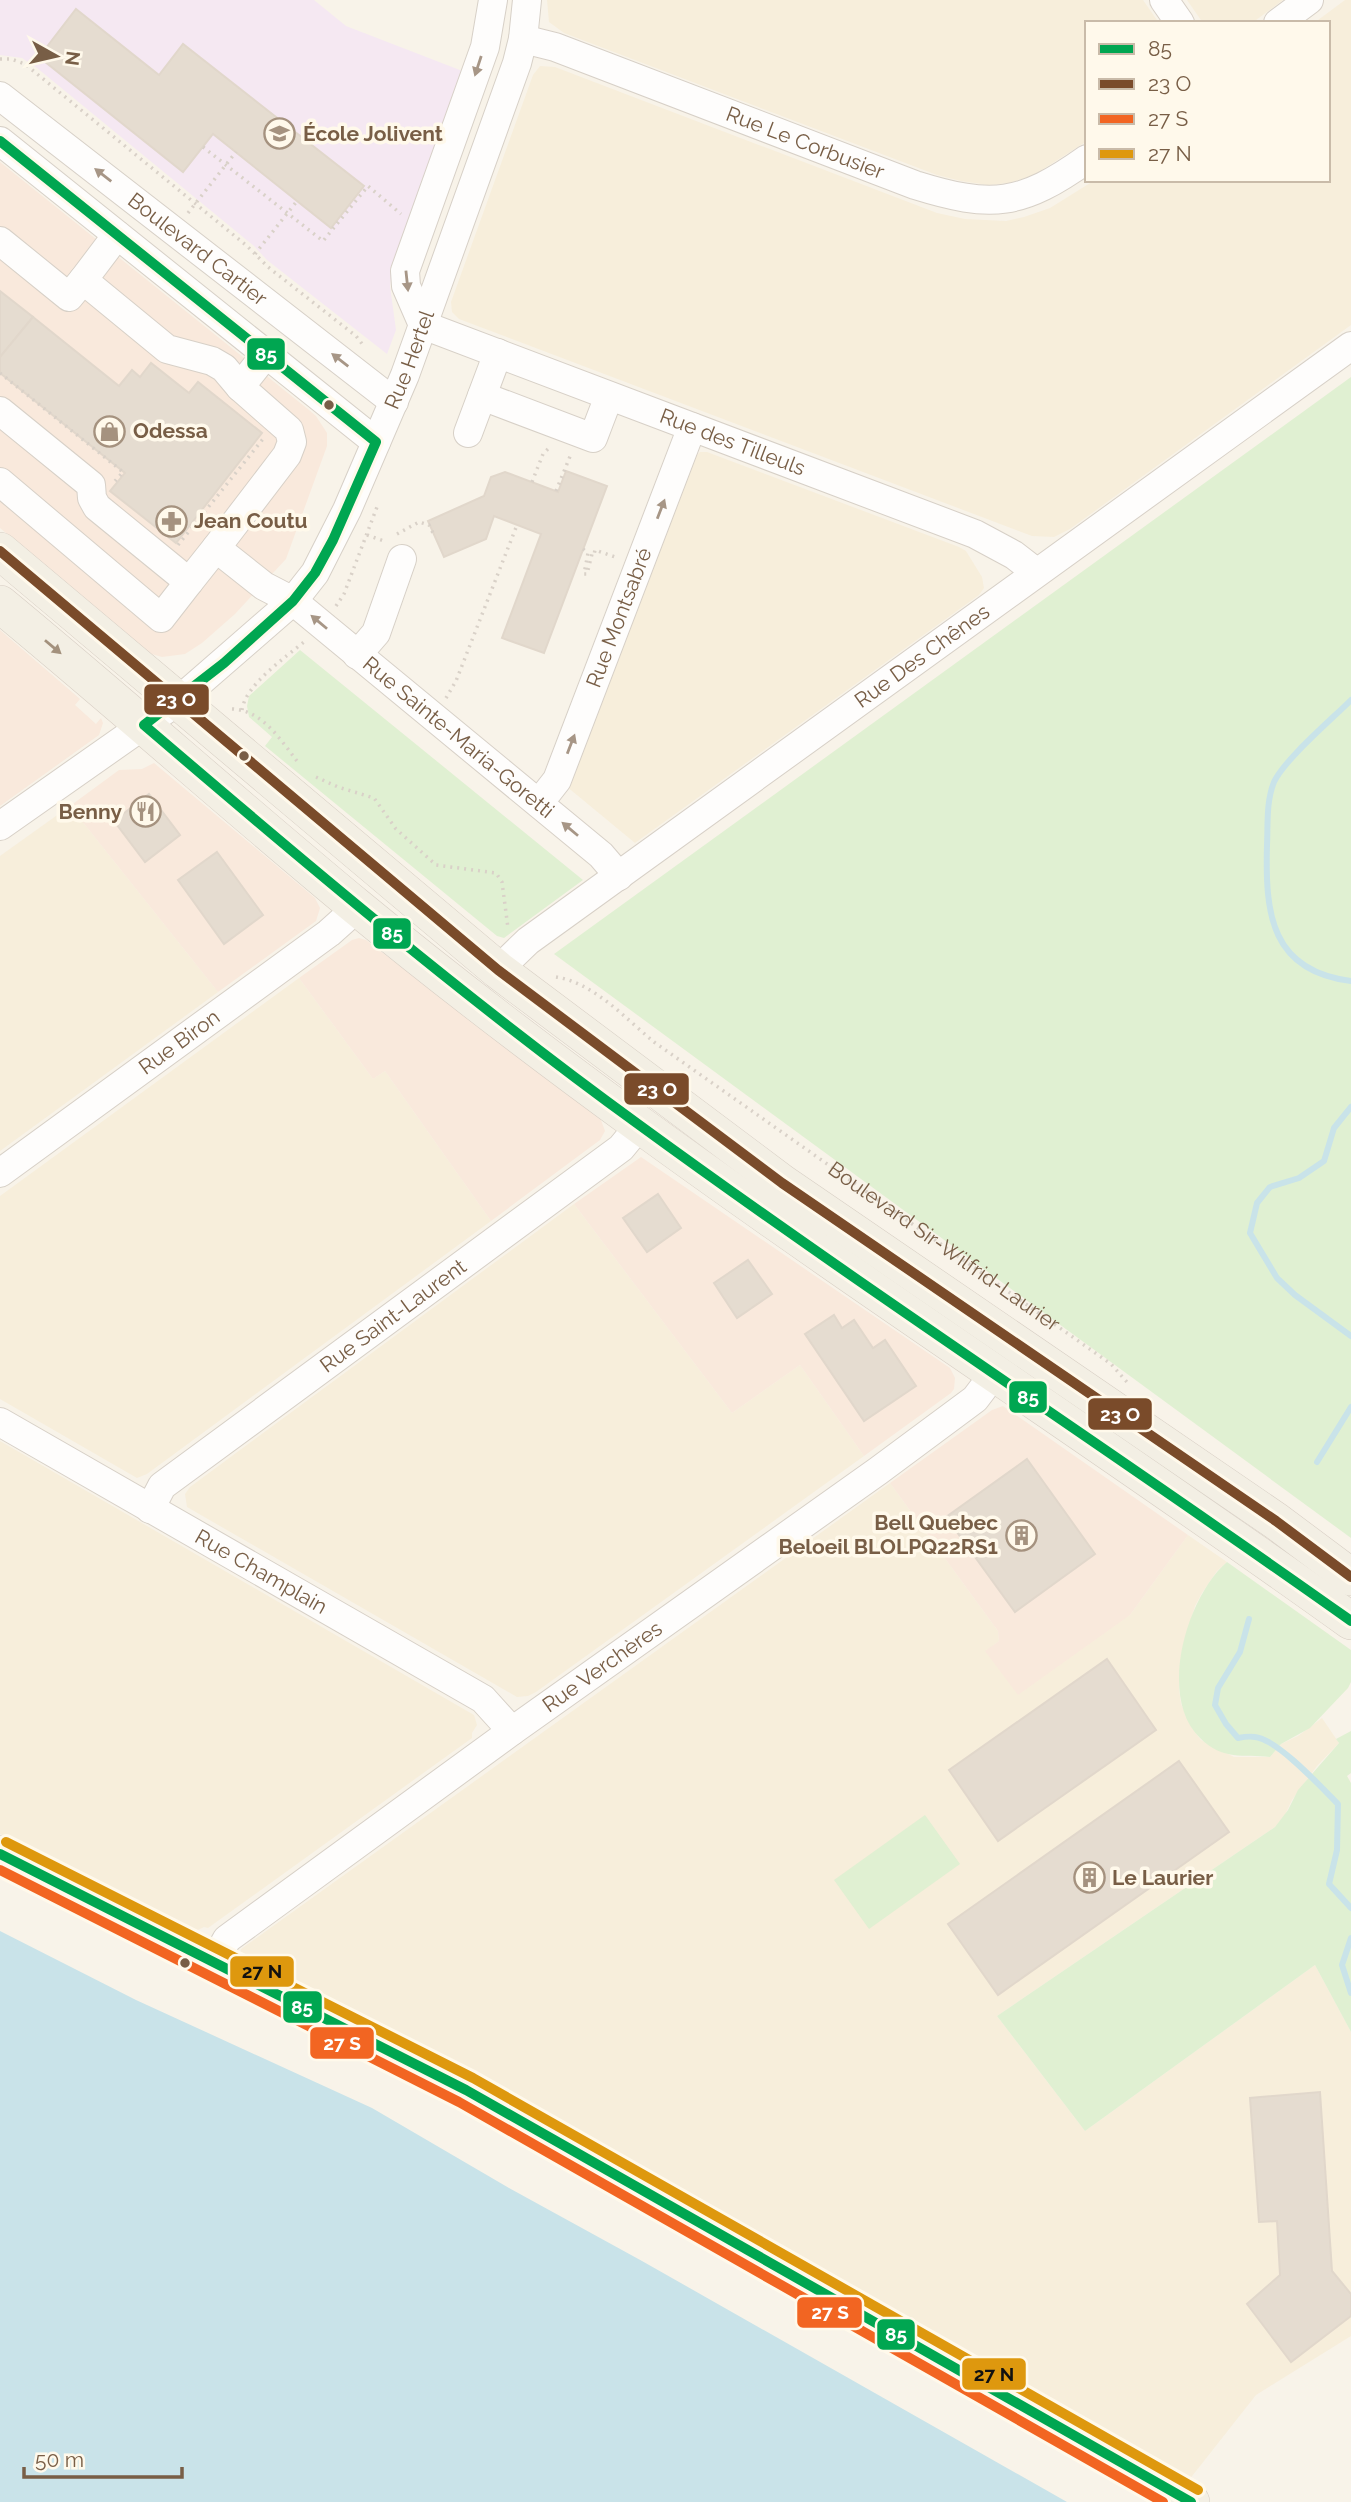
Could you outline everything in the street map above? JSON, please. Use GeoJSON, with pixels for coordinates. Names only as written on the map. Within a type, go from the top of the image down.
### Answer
{"type":"FeatureCollection","features":[{"type":"Feature","properties":{"kind":"main road","name":"Boulevard Sir-Wilfrid-Laurier"},"geometry":{"type":"LineString","coordinates":[[0,551],[178,701],[503,953],[782,1183],[1276,1521],[1351,1577]]}},
{"type":"Feature","properties":{"kind":"main road"},"geometry":{"type":"LineString","coordinates":[[0,604],[358,907],[515,1031],[640,1125],[994,1374],[1245,1544],[1351,1621]]}},
{"type":"Feature","properties":{"kind":"main road"},"geometry":{"type":"LineString","coordinates":[[0,1854],[466,2090],[1191,2502]]}},
{"type":"Feature","properties":{"kind":"street"},"geometry":{"type":"LineString","coordinates":[[423,325],[405,286],[405,271],[481,60],[491,21],[493,0]]}},
{"type":"Feature","properties":{"kind":"street","name":"Rue Hertel"},"geometry":{"type":"LineString","coordinates":[[0,826],[113,744],[178,701],[293,601],[314,573],[333,540],[394,402],[423,325],[508,89],[523,39],[527,0]]}},
{"type":"Feature","properties":{"kind":"street"},"geometry":{"type":"LineString","coordinates":[[1164,0],[1179,21]]}},
{"type":"Feature","properties":{"kind":"street"},"geometry":{"type":"LineString","coordinates":[[1281,21],[1309,0]]}},
{"type":"Feature","properties":{"kind":"street","name":"Rue Le Corbusier"},"geometry":{"type":"LineString","coordinates":[[523,39],[555,47],[915,185],[954,197],[990,201],[1014,198],[1048,185],[1085,160]]}},
{"type":"Feature","properties":{"kind":"street","name":"Boulevard Cartier"},"geometry":{"type":"LineString","coordinates":[[0,96],[394,402]]}},
{"type":"Feature","properties":{"kind":"street","name":"Boulevard Cartier"},"geometry":{"type":"LineString","coordinates":[[0,141],[376,442]]}},
{"type":"Feature","properties":{"kind":"street"},"geometry":{"type":"LineString","coordinates":[[0,241],[69,297],[117,235]]}},
{"type":"Feature","properties":{"kind":"street"},"geometry":{"type":"LineString","coordinates":[[0,482],[160,618],[282,464],[292,446],[289,430],[240,387],[224,368],[212,361],[167,349],[83,280]]}},
{"type":"Feature","properties":{"kind":"street","name":"Rue des Tilleuls"},"geometry":{"type":"LineString","coordinates":[[423,325],[975,534],[1014,555],[1036,572]]}},
{"type":"Feature","properties":{"kind":"street","name":"Rue Des Chênes"},"geometry":{"type":"LineString","coordinates":[[503,953],[528,941],[619,876],[1351,346]]}},
{"type":"Feature","properties":{"kind":"street"},"geometry":{"type":"LineString","coordinates":[[468,433],[498,353]]}},
{"type":"Feature","properties":{"kind":"street"},"geometry":{"type":"LineString","coordinates":[[240,387],[266,354]]}},
{"type":"Feature","properties":{"kind":"street"},"geometry":{"type":"LineString","coordinates":[[482,396],[593,438],[609,396]]}},
{"type":"Feature","properties":{"kind":"street"},"geometry":{"type":"LineString","coordinates":[[0,411],[91,485],[92,498],[97,507],[189,582]]}},
{"type":"Feature","properties":{"kind":"street","name":"Rue Montsabré"},"geometry":{"type":"LineString","coordinates":[[539,803],[556,780],[692,428]]}},
{"type":"Feature","properties":{"kind":"street","name":"Rue Sainte-Maria-Goretti"},"geometry":{"type":"LineString","coordinates":[[216,548],[264,586],[293,601],[601,855],[619,876]]}},
{"type":"Feature","properties":{"kind":"street"},"geometry":{"type":"LineString","coordinates":[[357,655],[376,633],[402,559]]}},
{"type":"Feature","properties":{"kind":"street","name":"Rue Biron"},"geometry":{"type":"LineString","coordinates":[[0,1173],[328,933],[358,907]]}},
{"type":"Feature","properties":{"kind":"street","name":"Rue Saint-Laurent"},"geometry":{"type":"LineString","coordinates":[[150,1509],[162,1486],[621,1148],[640,1125]]}},
{"type":"Feature","properties":{"kind":"street","name":"Rue Verchères"},"geometry":{"type":"LineString","coordinates":[[214,1962],[227,1939],[975,1399],[994,1374]]}},
{"type":"Feature","properties":{"kind":"street","name":"Rue Champlain"},"geometry":{"type":"LineString","coordinates":[[0,1422],[483,1699],[512,1731]]}},
{"type":"Feature","properties":{"kind":"path"},"geometry":{"type":"LineString","coordinates":[[0,59],[11,59],[25,64],[196,204],[268,267],[359,339],[371,360],[365,380]]}},
{"type":"Feature","properties":{"kind":"path"},"geometry":{"type":"LineString","coordinates":[[203,147],[323,241],[368,186],[406,218]]}},
{"type":"Feature","properties":{"kind":"path"},"geometry":{"type":"LineString","coordinates":[[183,221],[236,152]]}},
{"type":"Feature","properties":{"kind":"path"},"geometry":{"type":"LineString","coordinates":[[249,261],[297,201]]}},
{"type":"Feature","properties":{"kind":"path"},"geometry":{"type":"LineString","coordinates":[[0,373],[122,472],[115,482]]}},
{"type":"Feature","properties":{"kind":"path"},"geometry":{"type":"LineString","coordinates":[[170,542],[176,548],[265,436]]}},
{"type":"Feature","properties":{"kind":"path"},"geometry":{"type":"LineString","coordinates":[[533,482],[543,454],[555,442]]}},
{"type":"Feature","properties":{"kind":"path"},"geometry":{"type":"LineString","coordinates":[[556,491],[574,445]]}},
{"type":"Feature","properties":{"kind":"path"},"geometry":{"type":"LineString","coordinates":[[367,535],[384,542],[419,523],[429,525],[434,535]]}},
{"type":"Feature","properties":{"kind":"path"},"geometry":{"type":"LineString","coordinates":[[444,701],[456,681],[517,525]]}},
{"type":"Feature","properties":{"kind":"path"},"geometry":{"type":"LineString","coordinates":[[583,549],[588,553],[584,574],[587,574],[595,550],[607,554]]}},
{"type":"Feature","properties":{"kind":"path"},"geometry":{"type":"LineString","coordinates":[[329,615],[342,599],[351,575]]}},
{"type":"Feature","properties":{"kind":"path"},"geometry":{"type":"LineString","coordinates":[[242,710],[243,702],[253,687],[312,635]]}},
{"type":"Feature","properties":{"kind":"path"},"geometry":{"type":"LineString","coordinates":[[230,709],[251,712],[285,743],[299,764]]}},
{"type":"Feature","properties":{"kind":"path"},"geometry":{"type":"LineString","coordinates":[[316,777],[374,798],[396,829],[436,865],[496,873],[502,882],[503,953]]}},
{"type":"Feature","properties":{"kind":"path","name":"Boulevard Sir-Wilfrid-Laurier"},"geometry":{"type":"LineString","coordinates":[[548,973],[584,985],[654,1042],[1111,1364],[1129,1384]]}},
{"type":"Feature","properties":{"kind":"shaded area","name":"École Jolivent"},"geometry":{"type":"Polygon","coordinates":[[[0,0],[314,0],[346,26],[465,72],[392,271],[390,286],[396,330],[387,354],[267,260],[254,246],[37,68],[22,58],[0,55],[0,0]]]}},
{"type":"Feature","properties":{"kind":"shaded area"},"geometry":{"type":"Polygon","coordinates":[[[547,0],[1143,0],[1158,21],[1085,21],[1085,142],[1034,175],[1009,183],[988,185],[937,175],[564,33],[549,22],[547,0]]]}},
{"type":"Feature","properties":{"kind":"shaded area"},"geometry":{"type":"Polygon","coordinates":[[[1187,0],[1283,0],[1255,21],[1202,21],[1187,0]]]}},
{"type":"Feature","properties":{"kind":"shaded area"},"geometry":{"type":"Polygon","coordinates":[[[1345,0],[1351,0],[1351,325],[1070,529],[1054,537],[1032,536],[459,319],[452,312],[451,302],[533,75],[540,66],[555,67],[937,213],[965,219],[1006,221],[1050,208],[1092,182],[1330,182],[1330,21],[1317,21],[1345,0]]]}},
{"type":"Feature","properties":{"kind":"shaded area"},"geometry":{"type":"Polygon","coordinates":[[[0,162],[309,410],[327,433],[327,446],[286,559],[235,614],[185,654],[162,657],[148,653],[0,528],[0,162]]]}},
{"type":"Feature","properties":{"kind":"shaded area"},"geometry":{"type":"Polygon","coordinates":[[[700,452],[707,452],[959,547],[966,551],[982,577],[984,588],[979,595],[635,843],[566,786],[694,458],[700,452]]]}},
{"type":"Feature","properties":{"kind":"shaded area"},"geometry":{"type":"Polygon","coordinates":[[[0,630],[80,699],[75,705],[96,724],[101,718],[103,723],[99,735],[0,806],[0,630]]]}},
{"type":"Feature","properties":{"kind":"shaded area"},"geometry":{"type":"Polygon","coordinates":[[[154,763],[315,898],[320,908],[316,921],[218,992],[70,806],[119,770],[142,769],[154,763]]]}},
{"type":"Feature","properties":{"kind":"shaded area"},"geometry":{"type":"Polygon","coordinates":[[[70,806],[218,992],[0,1151],[0,856],[70,806]]]}},
{"type":"Feature","properties":{"kind":"shaded area"},"geometry":{"type":"Polygon","coordinates":[[[352,940],[366,940],[601,1120],[605,1131],[600,1140],[491,1221],[385,1071],[373,1079],[299,978],[352,940]]]}},
{"type":"Feature","properties":{"kind":"shaded area"},"geometry":{"type":"Polygon","coordinates":[[[299,978],[373,1079],[385,1071],[491,1221],[147,1474],[137,1478],[0,1399],[0,1196],[299,978]]]}},
{"type":"Feature","properties":{"kind":"shaded area"},"geometry":{"type":"Polygon","coordinates":[[[641,1157],[950,1368],[955,1378],[951,1393],[864,1456],[800,1365],[732,1413],[574,1204],[641,1157]]]}},
{"type":"Feature","properties":{"kind":"shaded area"},"geometry":{"type":"Polygon","coordinates":[[[574,1204],[732,1413],[800,1365],[864,1456],[536,1692],[517,1697],[187,1507],[185,1494],[190,1487],[574,1204]]]}},
{"type":"Feature","properties":{"kind":"shaded area"},"geometry":{"type":"Polygon","coordinates":[[[1003,1406],[1188,1535],[1130,1615],[1018,1695],[985,1651],[999,1641],[998,1631],[890,1483],[992,1410],[1003,1406]]]}},
{"type":"Feature","properties":{"kind":"shaded area"},"geometry":{"type":"Polygon","coordinates":[[[0,1441],[474,1715],[477,1725],[472,1738],[208,1928],[194,1932],[0,1834],[0,1441]]]}},
{"type":"Feature","properties":{"kind":"shaded area"},"geometry":{"type":"Polygon","coordinates":[[[890,1483],[998,1631],[999,1641],[985,1652],[1130,1615],[1188,1535],[1227,1562],[1217,1571],[1195,1606],[1185,1641],[1179,1689],[1181,1704],[1194,1731],[1201,1740],[1234,1757],[1270,1757],[1281,1744],[1298,1736],[1322,1718],[1339,1743],[1317,1766],[1275,1827],[997,2016],[1085,2131],[1315,1965],[1351,2032],[1351,2336],[1256,2395],[1189,2480],[579,2131],[240,1953],[241,1949],[890,1483]]]}},
{"type":"Feature","properties":{"kind":"green space"},"geometry":{"type":"Polygon","coordinates":[[[1351,377],[1351,1538],[554,954],[1351,377]]]}},
{"type":"Feature","properties":{"kind":"green space"},"geometry":{"type":"Polygon","coordinates":[[[300,650],[583,880],[504,938],[497,936],[265,746],[272,737],[249,717],[249,696],[300,650]]]}},
{"type":"Feature","properties":{"kind":"green space"},"geometry":{"type":"Polygon","coordinates":[[[1227,1562],[1351,1650],[1351,1682],[1348,1688],[1310,1728],[1281,1744],[1270,1757],[1233,1755],[1209,1745],[1200,1738],[1187,1720],[1180,1698],[1182,1647],[1190,1622],[1200,1598],[1227,1562]]]}},
{"type":"Feature","properties":{"kind":"green space"},"geometry":{"type":"Polygon","coordinates":[[[1351,1731],[1351,1773],[1347,1776],[1351,1783],[1351,2032],[1315,1965],[1085,2131],[997,2016],[1275,1827],[1298,1790],[1339,1743],[1336,1739],[1351,1731]]]}},
{"type":"Feature","properties":{"kind":"green space"},"geometry":{"type":"Polygon","coordinates":[[[925,1815],[960,1864],[869,1929],[834,1880],[925,1815]]]}},
{"type":"Feature","properties":{"kind":"water"},"geometry":{"type":"Polygon","coordinates":[[[0,1931],[136,2000],[372,2108],[1067,2502],[0,2502],[0,1931]]]}},
{"type":"Feature","properties":{"kind":"building"},"geometry":{"type":"Polygon","coordinates":[[[76,9],[159,75],[183,44],[364,186],[331,228],[213,134],[183,172],[39,57],[76,9]]]}},
{"type":"Feature","properties":{"kind":"building"},"geometry":{"type":"Polygon","coordinates":[[[0,291],[33,317],[0,357],[0,291]]]}},
{"type":"Feature","properties":{"kind":"building"},"geometry":{"type":"Polygon","coordinates":[[[33,317],[119,386],[132,370],[140,377],[151,363],[189,393],[198,382],[262,433],[176,543],[110,491],[125,473],[0,373],[0,357],[33,317]]]}},
{"type":"Feature","properties":{"kind":"building"},"geometry":{"type":"Polygon","coordinates":[[[566,471],[607,486],[544,653],[502,638],[541,534],[494,516],[486,539],[444,557],[428,521],[484,496],[491,477],[505,472],[558,492],[566,471]]]}},
{"type":"Feature","properties":{"kind":"building"},"geometry":{"type":"Polygon","coordinates":[[[149,794],[180,835],[145,862],[114,821],[149,794]]]}},
{"type":"Feature","properties":{"kind":"building"},"geometry":{"type":"Polygon","coordinates":[[[217,852],[263,915],[224,944],[178,880],[217,852]]]}},
{"type":"Feature","properties":{"kind":"building"},"geometry":{"type":"Polygon","coordinates":[[[658,1194],[681,1228],[647,1252],[623,1218],[658,1194]]]}},
{"type":"Feature","properties":{"kind":"building"},"geometry":{"type":"Polygon","coordinates":[[[748,1260],[772,1294],[737,1318],[714,1283],[748,1260]]]}},
{"type":"Feature","properties":{"kind":"building"},"geometry":{"type":"Polygon","coordinates":[[[834,1315],[842,1328],[854,1320],[873,1348],[885,1340],[916,1386],[864,1421],[805,1334],[834,1315]]]}},
{"type":"Feature","properties":{"kind":"building","name":"Bell Quebec Beloeil BLOLPQ22RS1"},"geometry":{"type":"Polygon","coordinates":[[[1027,1459],[1095,1554],[1015,1612],[946,1517],[1027,1459]]]}},
{"type":"Feature","properties":{"kind":"building"},"geometry":{"type":"Polygon","coordinates":[[[1107,1659],[1156,1730],[998,1841],[949,1770],[1107,1659]]]}},
{"type":"Feature","properties":{"kind":"building","name":"Le Laurier"},"geometry":{"type":"Polygon","coordinates":[[[1179,1761],[1229,1832],[998,1995],[948,1924],[1179,1761]]]}},
{"type":"Feature","properties":{"kind":"building"},"geometry":{"type":"Polygon","coordinates":[[[1320,2092],[1332,2271],[1351,2294],[1351,2316],[1291,2362],[1247,2304],[1280,2275],[1277,2221],[1259,2222],[1250,2098],[1320,2092]]]}},
{"type":"Feature","properties":{"kind":"waterway"},"geometry":{"type":"LineString","coordinates":[[1351,700],[1298,751],[1274,782],[1268,813],[1267,870],[1272,916],[1278,935],[1289,952],[1304,965],[1324,975],[1351,981]]}},
{"type":"Feature","properties":{"kind":"waterway"},"geometry":{"type":"LineString","coordinates":[[1351,1107],[1334,1128],[1324,1161],[1299,1178],[1270,1187],[1257,1203],[1250,1233],[1277,1278],[1295,1295],[1351,1336]]}},
{"type":"Feature","properties":{"kind":"waterway"},"geometry":{"type":"LineString","coordinates":[[1317,1462],[1351,1407]]}},
{"type":"Feature","properties":{"kind":"waterway"},"geometry":{"type":"LineString","coordinates":[[1249,1619],[1240,1652],[1218,1688],[1215,1705],[1238,1738],[1255,1737],[1275,1746],[1338,1804],[1337,1850],[1329,1884],[1351,1908]]}},
{"type":"Feature","properties":{"kind":"waterway"},"geometry":{"type":"LineString","coordinates":[[1351,1938],[1342,1965],[1351,1993]]}},
{"type":"Feature","properties":{"kind":"transit line","name":"85"},"geometry":{"type":"LineString","coordinates":[[0,141],[376,442],[333,540],[315,573],[293,601],[224,663],[144,725],[387,929],[574,1077],[726,1188],[1351,1621]]}},
{"type":"Feature","properties":{"kind":"transit line"},"geometry":{"type":"LineString","coordinates":[[0,551],[498,970],[782,1183],[1276,1521],[1351,1577]]}},
{"type":"Feature","properties":{"kind":"transit line"},"geometry":{"type":"LineString","coordinates":[[6,1842],[473,2078],[1198,2490]]}},
{"type":"Feature","properties":{"kind":"transit line","name":"85"},"geometry":{"type":"LineString","coordinates":[[0,1854],[466,2090],[1191,2502]]}},
{"type":"Feature","properties":{"kind":"transit line"},"geometry":{"type":"LineString","coordinates":[[0,1870],[459,2102],[1163,2502]]}},
{"type":"Feature","properties":{"kind":"place","name":"École Jolivent"},"geometry":{"type":"Point","coordinates":[280,134]}},
{"type":"Feature","properties":{"kind":"place","name":"Odessa"},"geometry":{"type":"Point","coordinates":[110,431]}},
{"type":"Feature","properties":{"kind":"place","name":"Jean Coutu"},"geometry":{"type":"Point","coordinates":[171,521]}},
{"type":"Feature","properties":{"kind":"place","name":"Benny"},"geometry":{"type":"Point","coordinates":[145,812]}},
{"type":"Feature","properties":{"kind":"place","name":"Bell Quebec Beloeil BLOLPQ22RS1"},"geometry":{"type":"Point","coordinates":[1021,1535]}},
{"type":"Feature","properties":{"kind":"place","name":"Le Laurier"},"geometry":{"type":"Point","coordinates":[1089,1878]}}]}
